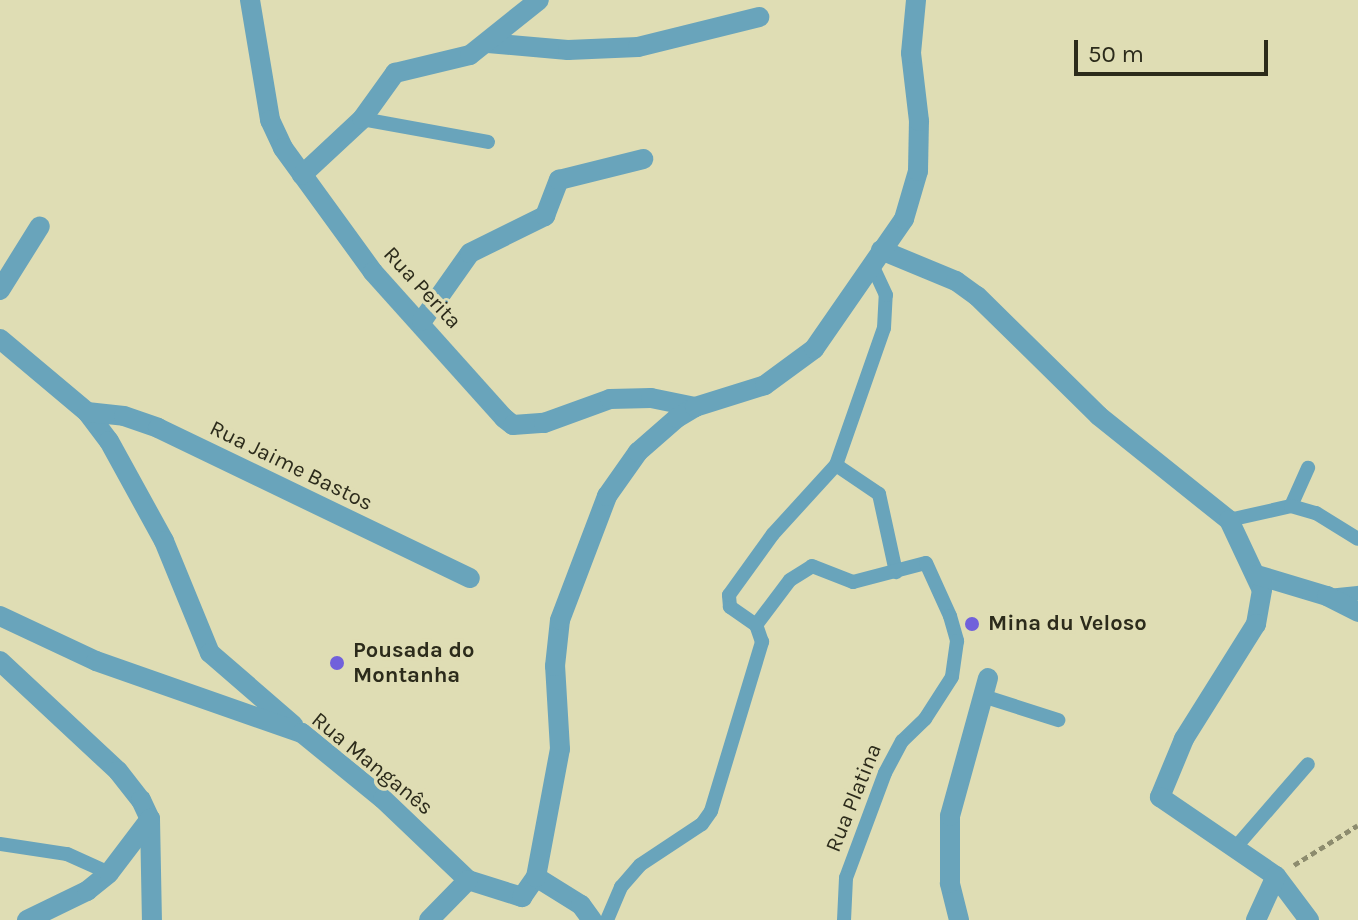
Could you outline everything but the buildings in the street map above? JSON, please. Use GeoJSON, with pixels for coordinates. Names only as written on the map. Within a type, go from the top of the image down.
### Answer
{"type":"FeatureCollection","features":[{"type":"Feature","properties":{"kind":"street","name":"Rua Perita"},"geometry":{"type":"LineString","coordinates":[[250,0],[270,120],[302,175],[373,272],[422,321],[513,425],[544,423],[610,399],[651,398],[695,407]]}},
{"type":"Feature","properties":{"kind":"street"},"geometry":{"type":"LineString","coordinates":[[302,175],[362,119],[395,73],[449,64],[488,43],[539,0]]}},
{"type":"Feature","properties":{"kind":"street"},"geometry":{"type":"LineString","coordinates":[[592,920],[581,905],[536,877],[560,749],[555,666],[567,599],[607,496],[625,467],[655,435],[695,407],[765,385],[790,369],[841,314],[915,192],[919,121],[911,53],[916,0]]}},
{"type":"Feature","properties":{"kind":"street"},"geometry":{"type":"LineString","coordinates":[[488,43],[568,50],[638,47],[759,17]]}},
{"type":"Feature","properties":{"kind":"street"},"geometry":{"type":"LineString","coordinates":[[422,321],[470,253],[486,241],[536,223],[566,175],[643,159]]}},
{"type":"Feature","properties":{"kind":"street"},"geometry":{"type":"LineString","coordinates":[[0,290],[40,226]]}},
{"type":"Feature","properties":{"kind":"street"},"geometry":{"type":"LineString","coordinates":[[876,256],[956,281],[977,296],[1099,416],[1229,520],[1262,590],[1256,624],[1184,739],[1162,786],[1164,804],[1276,876],[1309,920]]}},
{"type":"Feature","properties":{"kind":"street"},"geometry":{"type":"LineString","coordinates":[[2,341],[87,412],[109,441],[158,529],[210,653],[302,733]]}},
{"type":"Feature","properties":{"kind":"street","name":"Rua Jaime Bastos"},"geometry":{"type":"LineString","coordinates":[[87,412],[124,416],[158,428],[470,578]]}},
{"type":"Feature","properties":{"kind":"street"},"geometry":{"type":"LineString","coordinates":[[1257,575],[1327,596],[1358,612]]}},
{"type":"Feature","properties":{"kind":"street","name":"Rua Manganês"},"geometry":{"type":"LineString","coordinates":[[0,616],[96,661],[302,733],[383,799],[468,880],[522,897],[536,877]]}},
{"type":"Feature","properties":{"kind":"street"},"geometry":{"type":"LineString","coordinates":[[0,661],[118,771],[150,819],[152,920]]}},
{"type":"Feature","properties":{"kind":"street"},"geometry":{"type":"LineString","coordinates":[[959,920],[950,883],[950,816],[987,688]]}},
{"type":"Feature","properties":{"kind":"street"},"geometry":{"type":"LineString","coordinates":[[27,920],[87,891],[109,873],[150,819]]}},
{"type":"Feature","properties":{"kind":"street"},"geometry":{"type":"LineString","coordinates":[[1256,920],[1276,876]]}},
{"type":"Feature","properties":{"kind":"street"},"geometry":{"type":"LineString","coordinates":[[429,920],[468,880]]}},
{"type":"Feature","properties":{"kind":"lane"},"geometry":{"type":"LineString","coordinates":[[362,119],[488,142]]}},
{"type":"Feature","properties":{"kind":"lane"},"geometry":{"type":"LineString","coordinates":[[607,920],[621,887],[640,865],[702,824],[711,811],[762,642],[756,625],[730,607],[729,595],[773,534],[836,465],[884,328],[886,295],[876,256]]}},
{"type":"Feature","properties":{"kind":"lane"},"geometry":{"type":"LineString","coordinates":[[756,625],[799,571],[812,566],[853,582],[896,572],[879,494],[836,465]]}},
{"type":"Feature","properties":{"kind":"lane"},"geometry":{"type":"LineString","coordinates":[[1291,506],[1308,468]]}},
{"type":"Feature","properties":{"kind":"lane"},"geometry":{"type":"LineString","coordinates":[[1229,520],[1291,506],[1316,513],[1358,539]]}},
{"type":"Feature","properties":{"kind":"lane","name":"Rua Platina"},"geometry":{"type":"LineString","coordinates":[[844,920],[846,878],[885,773],[902,741],[942,696],[956,660],[950,616],[932,572],[921,563],[896,572]]}},
{"type":"Feature","properties":{"kind":"lane"},"geometry":{"type":"LineString","coordinates":[[1327,596],[1358,593]]}},
{"type":"Feature","properties":{"kind":"lane"},"geometry":{"type":"LineString","coordinates":[[987,688],[1058,720]]}},
{"type":"Feature","properties":{"kind":"lane"},"geometry":{"type":"LineString","coordinates":[[1235,848],[1308,764]]}},
{"type":"Feature","properties":{"kind":"lane"},"geometry":{"type":"LineString","coordinates":[[0,844],[67,854],[109,873]]}},
{"type":"Feature","properties":{"kind":"path"},"geometry":{"type":"LineString","coordinates":[[1276,876],[1358,825]]}},
{"type":"Feature","properties":{"kind":"place","name":"Mina du Veloso"},"geometry":{"type":"Point","coordinates":[972,624]}},
{"type":"Feature","properties":{"kind":"place","name":"Pousada do Montanha"},"geometry":{"type":"Point","coordinates":[337,663]}}]}
